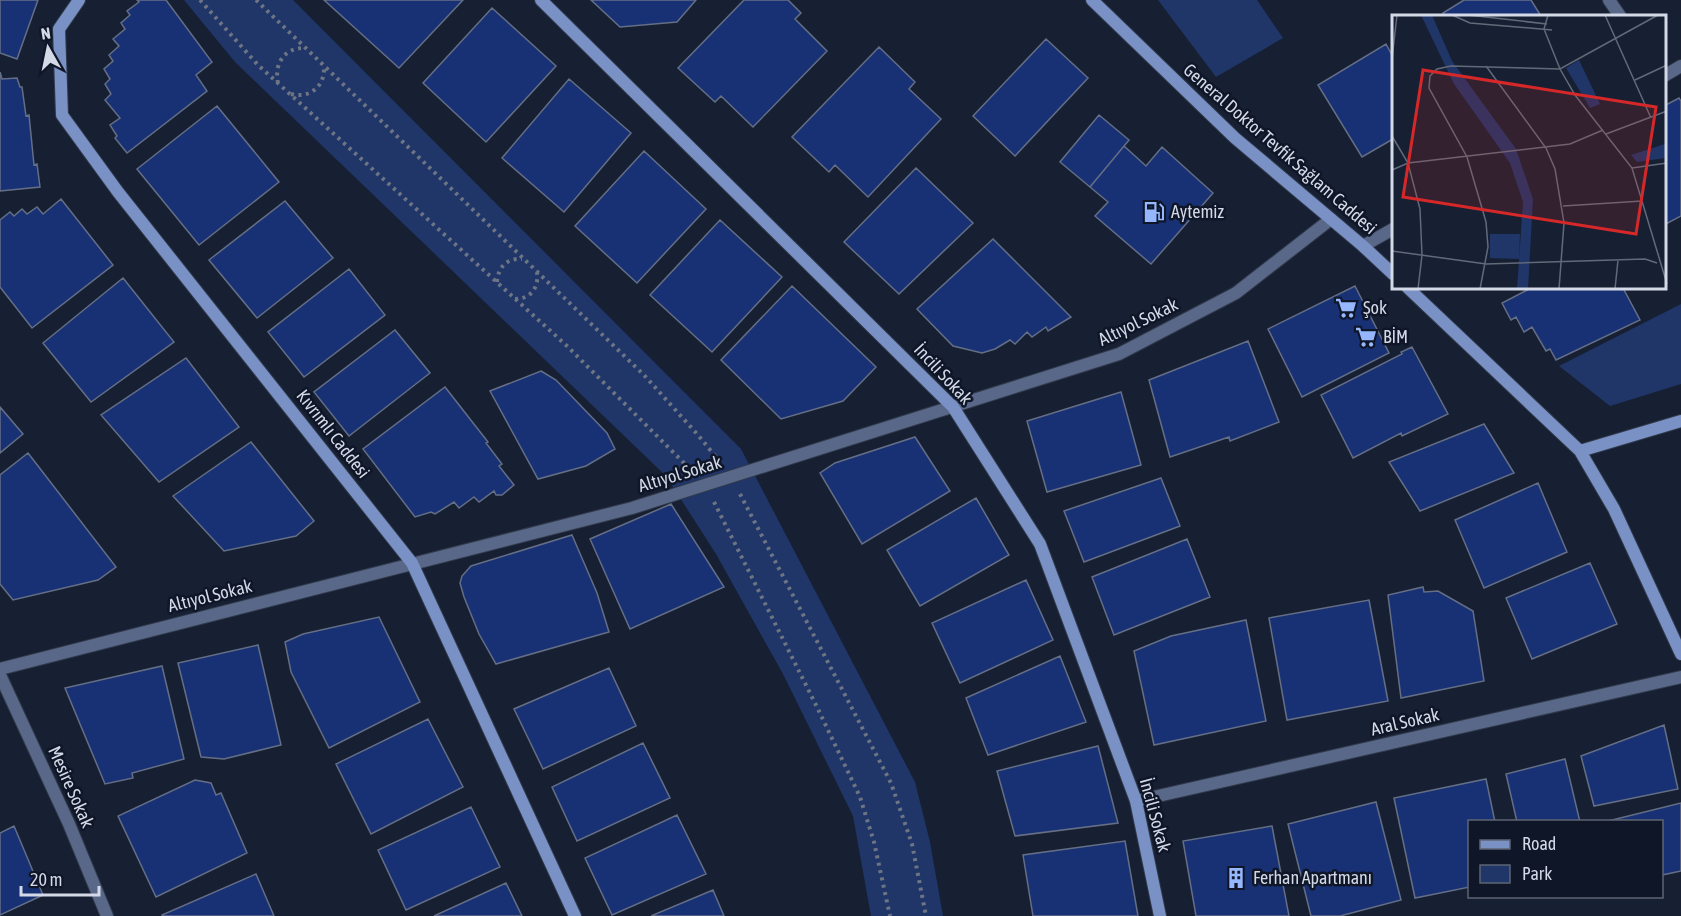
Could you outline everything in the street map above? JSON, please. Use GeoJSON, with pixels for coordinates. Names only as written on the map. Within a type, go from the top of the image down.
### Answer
{"type":"FeatureCollection","features":[{"type":"Feature","properties":{"kind":"street","name":"Kıvrımlı Caddesi"},"geometry":{"type":"LineString","coordinates":[[79,0],[59,29],[62,115],[118,192],[412,563],[575,916]]}},
{"type":"Feature","properties":{"kind":"street","name":"İncili Sokak"},"geometry":{"type":"LineString","coordinates":[[541,0],[953,407],[1040,544],[1136,801],[1160,916]]}},
{"type":"Feature","properties":{"kind":"street","name":"General Doktor Tevfik Sağlam Caddesi"},"geometry":{"type":"LineString","coordinates":[[1092,0],[1235,138],[1392,273]]}},
{"type":"Feature","properties":{"kind":"street"},"geometry":{"type":"LineString","coordinates":[[1609,0],[1619,15]]}},
{"type":"Feature","properties":{"kind":"street"},"geometry":{"type":"LineString","coordinates":[[1666,75],[1681,66]]}},
{"type":"Feature","properties":{"kind":"street","name":"Altıyol Sokak"},"geometry":{"type":"LineString","coordinates":[[0,669],[632,508],[1119,354],[1236,293],[1331,219]]}},
{"type":"Feature","properties":{"kind":"street"},"geometry":{"type":"LineString","coordinates":[[1363,246],[1392,230]]}},
{"type":"Feature","properties":{"kind":"street"},"geometry":{"type":"LineString","coordinates":[[1410,290],[1580,451],[1614,509],[1681,654]]}},
{"type":"Feature","properties":{"kind":"street"},"geometry":{"type":"LineString","coordinates":[[1580,451],[1681,421]]}},
{"type":"Feature","properties":{"kind":"street","name":"Mesire Sokak"},"geometry":{"type":"LineString","coordinates":[[0,675],[69,824],[107,916]]}},
{"type":"Feature","properties":{"kind":"street","name":"Aral Sokak"},"geometry":{"type":"LineString","coordinates":[[1136,801],[1681,677]]}},
{"type":"Feature","properties":{"kind":"path"},"geometry":{"type":"LineString","coordinates":[[200,0],[258,65],[567,346],[677,454],[703,485],[718,508],[860,796],[874,842],[890,916]]}},
{"type":"Feature","properties":{"kind":"path"},"geometry":{"type":"LineString","coordinates":[[256,0],[644,375],[698,435],[731,477],[891,783],[912,844],[926,916]]}},
{"type":"Feature","properties":{"kind":"path"},"geometry":{"type":"LineString","coordinates":[[279,84],[277,68],[284,55],[297,48],[305,48]]}},
{"type":"Feature","properties":{"kind":"path"},"geometry":{"type":"LineString","coordinates":[[290,94],[306,95],[318,88],[325,74],[324,67]]}},
{"type":"Feature","properties":{"kind":"path"},"geometry":{"type":"LineString","coordinates":[[497,282],[500,269],[504,264],[516,258],[522,259]]}},
{"type":"Feature","properties":{"kind":"path"},"geometry":{"type":"LineString","coordinates":[[514,299],[521,299],[533,292],[537,286],[537,273]]}},
{"type":"Feature","properties":{"kind":"green space"},"geometry":{"type":"Polygon","coordinates":[[[184,0],[293,0],[741,449],[915,782],[930,842],[943,916],[871,916],[853,816],[783,674],[716,554],[666,476],[235,62],[184,0]]]}},
{"type":"Feature","properties":{"kind":"green space"},"geometry":{"type":"Polygon","coordinates":[[[1158,0],[1257,0],[1283,38],[1216,77],[1158,0]]]}},
{"type":"Feature","properties":{"kind":"green space"},"geometry":{"type":"Polygon","coordinates":[[[1681,304],[1681,384],[1610,406],[1559,366],[1681,304]]]}},
{"type":"Feature","properties":{"kind":"building"},"geometry":{"type":"Polygon","coordinates":[[[0,0],[38,0],[17,59],[0,53],[0,0]]]}},
{"type":"Feature","properties":{"kind":"building"},"geometry":{"type":"Polygon","coordinates":[[[137,0],[166,0],[212,62],[196,75],[207,91],[127,153],[115,138],[117,136],[110,125],[120,118],[105,100],[111,94],[105,84],[110,79],[104,69],[113,61],[109,55],[119,46],[113,39],[125,29],[121,23],[130,15],[127,11],[139,2],[137,0]]]}},
{"type":"Feature","properties":{"kind":"building"},"geometry":{"type":"Polygon","coordinates":[[[324,0],[463,0],[399,68],[324,0]]]}},
{"type":"Feature","properties":{"kind":"building"},"geometry":{"type":"Polygon","coordinates":[[[591,0],[696,0],[677,22],[620,27],[591,0]]]}},
{"type":"Feature","properties":{"kind":"building"},"geometry":{"type":"Polygon","coordinates":[[[744,0],[788,0],[801,13],[795,19],[827,51],[753,127],[721,96],[715,102],[678,68],[744,0]]]}},
{"type":"Feature","properties":{"kind":"building"},"geometry":{"type":"Polygon","coordinates":[[[1464,0],[1531,0],[1540,15],[1444,15],[1443,13],[1464,0]]]}},
{"type":"Feature","properties":{"kind":"building"},"geometry":{"type":"Polygon","coordinates":[[[492,8],[556,66],[486,142],[423,83],[492,8]]]}},
{"type":"Feature","properties":{"kind":"building"},"geometry":{"type":"Polygon","coordinates":[[[1046,39],[1088,78],[1015,156],[973,116],[1046,39]]]}},
{"type":"Feature","properties":{"kind":"building"},"geometry":{"type":"Polygon","coordinates":[[[1386,44],[1392,55],[1392,140],[1362,157],[1318,85],[1386,44]]]}},
{"type":"Feature","properties":{"kind":"building"},"geometry":{"type":"Polygon","coordinates":[[[879,47],[915,82],[909,89],[941,119],[868,197],[835,165],[829,172],[792,137],[879,47]]]}},
{"type":"Feature","properties":{"kind":"building"},"geometry":{"type":"Polygon","coordinates":[[[0,72],[2,79],[17,78],[22,87],[26,116],[29,115],[34,165],[37,164],[40,187],[0,191],[0,72]]]}},
{"type":"Feature","properties":{"kind":"building"},"geometry":{"type":"Polygon","coordinates":[[[569,79],[631,133],[564,212],[502,158],[569,79]]]}},
{"type":"Feature","properties":{"kind":"building"},"geometry":{"type":"Polygon","coordinates":[[[1679,98],[1681,101],[1681,216],[1666,224],[1666,105],[1679,98]]]}},
{"type":"Feature","properties":{"kind":"building"},"geometry":{"type":"Polygon","coordinates":[[[217,106],[279,182],[199,245],[137,169],[217,106]]]}},
{"type":"Feature","properties":{"kind":"building"},"geometry":{"type":"Polygon","coordinates":[[[1099,115],[1129,140],[1090,187],[1060,162],[1099,115]]]}},
{"type":"Feature","properties":{"kind":"building"},"geometry":{"type":"Polygon","coordinates":[[[1124,146],[1146,166],[1162,147],[1213,193],[1151,264],[1095,216],[1108,202],[1090,187],[1124,146]]]}},
{"type":"Feature","properties":{"kind":"building"},"geometry":{"type":"Polygon","coordinates":[[[644,151],[706,209],[637,283],[575,226],[644,151]]]}},
{"type":"Feature","properties":{"kind":"building"},"geometry":{"type":"Polygon","coordinates":[[[916,168],[973,223],[899,294],[844,242],[916,168]]]}},
{"type":"Feature","properties":{"kind":"building"},"geometry":{"type":"Polygon","coordinates":[[[61,199],[113,265],[32,328],[0,287],[0,220],[10,212],[14,216],[22,209],[27,214],[37,207],[43,214],[61,199]]]}},
{"type":"Feature","properties":{"kind":"building"},"geometry":{"type":"Polygon","coordinates":[[[285,201],[333,258],[257,318],[209,260],[285,201]]]}},
{"type":"Feature","properties":{"kind":"building"},"geometry":{"type":"Polygon","coordinates":[[[720,220],[782,277],[712,352],[650,295],[720,220]]]}},
{"type":"Feature","properties":{"kind":"building"},"geometry":{"type":"Polygon","coordinates":[[[993,239],[1071,317],[1048,331],[1046,327],[1032,337],[1027,332],[1015,344],[1010,340],[995,349],[982,353],[953,346],[917,309],[993,239]]]}},
{"type":"Feature","properties":{"kind":"building"},"geometry":{"type":"Polygon","coordinates":[[[349,269],[385,315],[304,377],[268,332],[349,269]]]}},
{"type":"Feature","properties":{"kind":"building"},"geometry":{"type":"Polygon","coordinates":[[[123,278],[174,342],[91,402],[43,343],[123,278]]]}},
{"type":"Feature","properties":{"kind":"building"},"geometry":{"type":"Polygon","coordinates":[[[792,286],[876,367],[843,401],[781,419],[721,360],[792,286]]]}},
{"type":"Feature","properties":{"kind":"building"},"geometry":{"type":"Polygon","coordinates":[[[1355,286],[1389,353],[1302,397],[1268,329],[1355,286]]]}},
{"type":"Feature","properties":{"kind":"building"},"geometry":{"type":"Polygon","coordinates":[[[1527,290],[1624,290],[1640,320],[1556,360],[1550,349],[1546,351],[1532,327],[1524,332],[1516,317],[1511,320],[1502,303],[1527,290]]]}},
{"type":"Feature","properties":{"kind":"building"},"geometry":{"type":"Polygon","coordinates":[[[395,330],[430,373],[349,436],[314,392],[395,330]]]}},
{"type":"Feature","properties":{"kind":"building"},"geometry":{"type":"Polygon","coordinates":[[[1248,341],[1279,422],[1230,441],[1229,437],[1170,457],[1149,380],[1248,341]]]}},
{"type":"Feature","properties":{"kind":"building"},"geometry":{"type":"Polygon","coordinates":[[[1412,347],[1448,414],[1402,436],[1401,433],[1353,458],[1321,395],[1412,347]]]}},
{"type":"Feature","properties":{"kind":"building"},"geometry":{"type":"Polygon","coordinates":[[[186,358],[239,427],[159,482],[101,415],[186,358]]]}},
{"type":"Feature","properties":{"kind":"building"},"geometry":{"type":"Polygon","coordinates":[[[541,371],[556,380],[607,433],[615,449],[586,466],[538,479],[490,391],[541,371]]]}},
{"type":"Feature","properties":{"kind":"building"},"geometry":{"type":"Polygon","coordinates":[[[445,387],[488,442],[486,443],[502,464],[499,466],[514,485],[502,495],[496,495],[494,491],[479,502],[474,497],[459,508],[454,502],[435,514],[431,512],[415,517],[363,449],[445,387]]]}},
{"type":"Feature","properties":{"kind":"building"},"geometry":{"type":"Polygon","coordinates":[[[1121,392],[1141,465],[1047,492],[1027,421],[1121,392]]]}},
{"type":"Feature","properties":{"kind":"building"},"geometry":{"type":"Polygon","coordinates":[[[0,407],[23,434],[0,453],[0,407]]]}},
{"type":"Feature","properties":{"kind":"building"},"geometry":{"type":"Polygon","coordinates":[[[1484,424],[1514,473],[1420,511],[1389,462],[1484,424]]]}},
{"type":"Feature","properties":{"kind":"building"},"geometry":{"type":"Polygon","coordinates":[[[915,437],[950,491],[862,544],[820,473],[835,463],[915,437]]]}},
{"type":"Feature","properties":{"kind":"building"},"geometry":{"type":"Polygon","coordinates":[[[251,442],[314,521],[296,536],[224,551],[173,496],[251,442]]]}},
{"type":"Feature","properties":{"kind":"building"},"geometry":{"type":"Polygon","coordinates":[[[28,453],[116,567],[98,580],[13,600],[0,584],[0,475],[28,453]]]}},
{"type":"Feature","properties":{"kind":"building"},"geometry":{"type":"Polygon","coordinates":[[[1161,478],[1180,526],[1084,562],[1064,511],[1161,478]]]}},
{"type":"Feature","properties":{"kind":"building"},"geometry":{"type":"Polygon","coordinates":[[[1538,483],[1567,552],[1484,588],[1455,520],[1538,483]]]}},
{"type":"Feature","properties":{"kind":"building"},"geometry":{"type":"Polygon","coordinates":[[[976,498],[1009,555],[920,606],[887,550],[976,498]]]}},
{"type":"Feature","properties":{"kind":"building"},"geometry":{"type":"Polygon","coordinates":[[[671,504],[724,587],[630,629],[590,539],[671,504]]]}},
{"type":"Feature","properties":{"kind":"building"},"geometry":{"type":"Polygon","coordinates":[[[572,535],[597,593],[609,632],[496,664],[479,634],[464,597],[460,583],[462,576],[471,566],[572,535]]]}},
{"type":"Feature","properties":{"kind":"building"},"geometry":{"type":"Polygon","coordinates":[[[1187,539],[1210,597],[1114,635],[1092,577],[1187,539]]]}},
{"type":"Feature","properties":{"kind":"building"},"geometry":{"type":"Polygon","coordinates":[[[1590,563],[1617,624],[1532,659],[1506,598],[1590,563]]]}},
{"type":"Feature","properties":{"kind":"building"},"geometry":{"type":"Polygon","coordinates":[[[1026,580],[1053,640],[960,683],[932,623],[1026,580]]]}},
{"type":"Feature","properties":{"kind":"building"},"geometry":{"type":"Polygon","coordinates":[[[1423,587],[1424,592],[1438,591],[1473,611],[1484,681],[1401,698],[1388,595],[1423,587]]]}},
{"type":"Feature","properties":{"kind":"building"},"geometry":{"type":"Polygon","coordinates":[[[1369,600],[1388,701],[1287,720],[1269,618],[1369,600]]]}},
{"type":"Feature","properties":{"kind":"building"},"geometry":{"type":"Polygon","coordinates":[[[379,617],[420,702],[329,748],[291,672],[285,642],[303,634],[379,617]]]}},
{"type":"Feature","properties":{"kind":"building"},"geometry":{"type":"Polygon","coordinates":[[[1246,620],[1266,721],[1154,745],[1134,651],[1171,636],[1246,620]]]}},
{"type":"Feature","properties":{"kind":"building"},"geometry":{"type":"Polygon","coordinates":[[[258,645],[281,745],[224,759],[201,757],[178,663],[258,645]]]}},
{"type":"Feature","properties":{"kind":"building"},"geometry":{"type":"Polygon","coordinates":[[[1060,656],[1086,722],[988,755],[966,698],[1060,656]]]}},
{"type":"Feature","properties":{"kind":"building"},"geometry":{"type":"Polygon","coordinates":[[[162,666],[184,759],[132,773],[133,778],[105,784],[65,688],[162,666]]]}},
{"type":"Feature","properties":{"kind":"building"},"geometry":{"type":"Polygon","coordinates":[[[609,668],[636,726],[543,769],[514,709],[609,668]]]}},
{"type":"Feature","properties":{"kind":"building"},"geometry":{"type":"Polygon","coordinates":[[[428,719],[463,787],[371,834],[336,764],[428,719]]]}},
{"type":"Feature","properties":{"kind":"building"},"geometry":{"type":"Polygon","coordinates":[[[1664,725],[1678,789],[1594,806],[1581,756],[1664,725]]]}},
{"type":"Feature","properties":{"kind":"building"},"geometry":{"type":"Polygon","coordinates":[[[643,743],[670,798],[577,841],[552,787],[643,743]]]}},
{"type":"Feature","properties":{"kind":"building"},"geometry":{"type":"Polygon","coordinates":[[[1098,746],[1118,823],[1015,836],[997,771],[1098,746]]]}},
{"type":"Feature","properties":{"kind":"building"},"geometry":{"type":"Polygon","coordinates":[[[1565,759],[1580,820],[1517,820],[1506,774],[1565,759]]]}},
{"type":"Feature","properties":{"kind":"building"},"geometry":{"type":"Polygon","coordinates":[[[1486,779],[1495,820],[1468,820],[1468,887],[1415,898],[1394,798],[1486,779]]]}},
{"type":"Feature","properties":{"kind":"building"},"geometry":{"type":"Polygon","coordinates":[[[195,780],[211,783],[216,795],[221,793],[247,853],[156,897],[118,816],[195,780]]]}},
{"type":"Feature","properties":{"kind":"building"},"geometry":{"type":"Polygon","coordinates":[[[1376,802],[1401,900],[1340,916],[1311,916],[1288,824],[1376,802]]]}},
{"type":"Feature","properties":{"kind":"building"},"geometry":{"type":"Polygon","coordinates":[[[1681,803],[1681,871],[1663,875],[1663,820],[1612,820],[1681,803]]]}},
{"type":"Feature","properties":{"kind":"building"},"geometry":{"type":"Polygon","coordinates":[[[471,807],[500,867],[406,910],[378,850],[471,807]]]}},
{"type":"Feature","properties":{"kind":"building"},"geometry":{"type":"Polygon","coordinates":[[[677,815],[706,874],[612,915],[585,858],[677,815]]]}},
{"type":"Feature","properties":{"kind":"building"},"geometry":{"type":"Polygon","coordinates":[[[14,826],[43,895],[0,915],[0,833],[14,826]]]}},
{"type":"Feature","properties":{"kind":"building","name":"Ferhan Apartmanı"},"geometry":{"type":"Polygon","coordinates":[[[1272,826],[1289,916],[1196,916],[1183,841],[1272,826]]]}},
{"type":"Feature","properties":{"kind":"building"},"geometry":{"type":"Polygon","coordinates":[[[1125,841],[1138,916],[1033,916],[1023,855],[1125,841]]]}},
{"type":"Feature","properties":{"kind":"building"},"geometry":{"type":"Polygon","coordinates":[[[256,874],[274,916],[162,916],[162,915],[256,874]]]}},
{"type":"Feature","properties":{"kind":"building"},"geometry":{"type":"Polygon","coordinates":[[[506,883],[522,916],[434,916],[506,883]]]}},
{"type":"Feature","properties":{"kind":"building"},"geometry":{"type":"Polygon","coordinates":[[[713,890],[724,916],[651,916],[713,890]]]}},
{"type":"Feature","properties":{"kind":"place","name":"Aytemiz"},"geometry":{"type":"Point","coordinates":[1154,212]}},
{"type":"Feature","properties":{"kind":"place","name":"Şok"},"geometry":{"type":"Point","coordinates":[1346,308]}},
{"type":"Feature","properties":{"kind":"place","name":"BİM"},"geometry":{"type":"Point","coordinates":[1366,337]}},
{"type":"Feature","properties":{"kind":"place","name":"Ferhan Apartmanı"},"geometry":{"type":"Point","coordinates":[1236,878]}}]}
